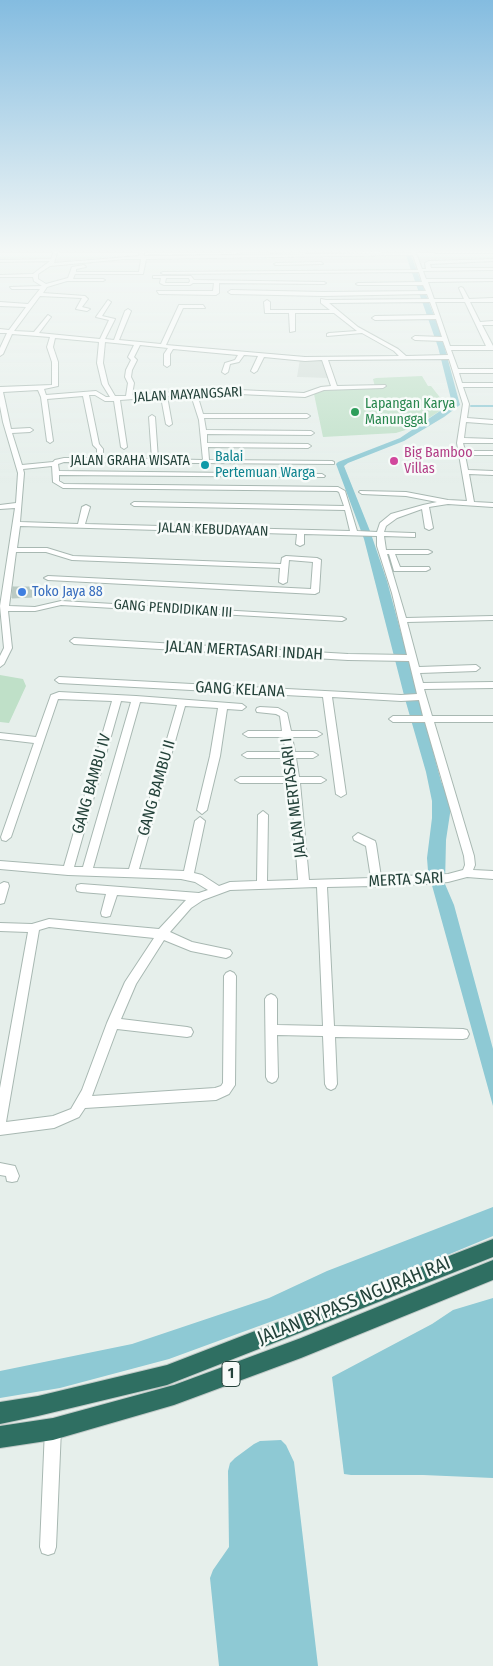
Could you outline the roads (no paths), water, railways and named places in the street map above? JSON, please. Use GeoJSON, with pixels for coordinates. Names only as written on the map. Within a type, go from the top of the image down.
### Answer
{"type":"FeatureCollection","features":[{"type":"Feature","properties":{"kind":"highway","name":"JALAN BYPASS NGURAH RAI"},"geometry":{"type":"LineString","coordinates":[[0,1437],[53,1429],[182,1392],[301,1348],[450,1276],[493,1248]]}},
{"type":"Feature","properties":{"kind":"highway","name":"JALAN BYPASS NGURAH RAI"},"geometry":{"type":"LineString","coordinates":[[0,1413],[167,1375],[450,1276],[493,1270]]}},
{"type":"Feature","properties":{"kind":"street"},"geometry":{"type":"LineString","coordinates":[[0,354],[13,328]]}},
{"type":"Feature","properties":{"kind":"street"},"geometry":{"type":"LineString","coordinates":[[36,333],[40,328]]}},
{"type":"Feature","properties":{"kind":"street"},"geometry":{"type":"LineString","coordinates":[[108,328],[102,340],[100,354],[101,372],[105,384],[115,398],[124,446]]}},
{"type":"Feature","properties":{"kind":"street"},"geometry":{"type":"LineString","coordinates":[[116,341],[121,328]]}},
{"type":"Feature","properties":{"kind":"street"},"geometry":{"type":"LineString","coordinates":[[163,346],[171,328]]}},
{"type":"Feature","properties":{"kind":"street"},"geometry":{"type":"LineString","coordinates":[[357,328],[396,350],[405,358]]}},
{"type":"Feature","properties":{"kind":"street"},"geometry":{"type":"LineString","coordinates":[[440,328],[449,348],[450,357],[466,404],[460,440],[471,503]]}},
{"type":"Feature","properties":{"kind":"street"},"geometry":{"type":"LineString","coordinates":[[481,328],[492,348]]}},
{"type":"Feature","properties":{"kind":"street"},"geometry":{"type":"LineString","coordinates":[[0,331],[326,360],[450,357]]}},
{"type":"Feature","properties":{"kind":"street"},"geometry":{"type":"LineString","coordinates":[[329,335],[362,332]]}},
{"type":"Feature","properties":{"kind":"street"},"geometry":{"type":"LineString","coordinates":[[0,664],[8,648],[4,645],[3,591],[19,505],[20,467],[9,431],[0,390],[56,386],[55,362],[50,352],[53,335]]}},
{"type":"Feature","properties":{"kind":"street"},"geometry":{"type":"LineString","coordinates":[[484,336],[493,336]]}},
{"type":"Feature","properties":{"kind":"street"},"geometry":{"type":"LineString","coordinates":[[415,338],[444,339]]}},
{"type":"Feature","properties":{"kind":"street"},"geometry":{"type":"LineString","coordinates":[[129,397],[131,383],[128,378],[129,370],[134,360],[131,357],[138,343]]}},
{"type":"Feature","properties":{"kind":"street"},"geometry":{"type":"LineString","coordinates":[[167,366],[166,359],[171,347]]}},
{"type":"Feature","properties":{"kind":"street"},"geometry":{"type":"LineString","coordinates":[[449,348],[492,348]]}},
{"type":"Feature","properties":{"kind":"street"},"geometry":{"type":"LineString","coordinates":[[226,372],[228,363],[237,361],[242,353]]}},
{"type":"Feature","properties":{"kind":"street"},"geometry":{"type":"LineString","coordinates":[[254,371],[262,355]]}},
{"type":"Feature","properties":{"kind":"street"},"geometry":{"type":"LineString","coordinates":[[326,360],[335,388]]}},
{"type":"Feature","properties":{"kind":"street"},"geometry":{"type":"LineString","coordinates":[[456,371],[493,371]]}},
{"type":"Feature","properties":{"kind":"street"},"geometry":{"type":"LineString","coordinates":[[460,385],[493,385]]}},
{"type":"Feature","properties":{"kind":"street","name":"JALAN MAYANGSARI"},"geometry":{"type":"LineString","coordinates":[[44,397],[98,394],[103,399],[221,391],[300,395],[309,394],[318,389],[382,386]]}},
{"type":"Feature","properties":{"kind":"street"},"geometry":{"type":"LineString","coordinates":[[40,388],[44,397],[50,441]]}},
{"type":"Feature","properties":{"kind":"street"},"geometry":{"type":"LineString","coordinates":[[86,394],[96,445],[100,449],[100,460]]}},
{"type":"Feature","properties":{"kind":"street"},"geometry":{"type":"LineString","coordinates":[[194,394],[204,432],[206,461]]}},
{"type":"Feature","properties":{"kind":"street"},"geometry":{"type":"LineString","coordinates":[[164,395],[169,424]]}},
{"type":"Feature","properties":{"kind":"street"},"geometry":{"type":"LineString","coordinates":[[201,416],[308,416]]}},
{"type":"Feature","properties":{"kind":"street"},"geometry":{"type":"LineString","coordinates":[[152,417],[155,460]]}},
{"type":"Feature","properties":{"kind":"street"},"geometry":{"type":"LineString","coordinates":[[464,420],[493,422]]}},
{"type":"Feature","properties":{"kind":"street"},"geometry":{"type":"LineString","coordinates":[[9,431],[30,430]]}},
{"type":"Feature","properties":{"kind":"street"},"geometry":{"type":"LineString","coordinates":[[204,432],[311,434]]}},
{"type":"Feature","properties":{"kind":"street"},"geometry":{"type":"LineString","coordinates":[[460,440],[493,441]]}},
{"type":"Feature","properties":{"kind":"street"},"geometry":{"type":"LineString","coordinates":[[205,445],[308,446]]}},
{"type":"Feature","properties":{"kind":"street"},"geometry":{"type":"LineString","coordinates":[[462,453],[493,453]]}},
{"type":"Feature","properties":{"kind":"street","name":"JALAN GRAHA WISATA"},"geometry":{"type":"LineString","coordinates":[[20,467],[55,464],[60,460],[332,463]]}},
{"type":"Feature","properties":{"kind":"street"},"geometry":{"type":"LineString","coordinates":[[55,464],[56,482],[63,486],[335,488],[342,491],[356,533]]}},
{"type":"Feature","properties":{"kind":"street"},"geometry":{"type":"LineString","coordinates":[[466,472],[493,473]]}},
{"type":"Feature","properties":{"kind":"street"},"geometry":{"type":"LineString","coordinates":[[55,473],[322,476]]}},
{"type":"Feature","properties":{"kind":"street"},"geometry":{"type":"LineString","coordinates":[[362,492],[406,494],[448,502],[493,505]]}},
{"type":"Feature","properties":{"kind":"street"},"geometry":{"type":"LineString","coordinates":[[376,534],[394,516],[425,506],[448,502]]}},
{"type":"Feature","properties":{"kind":"street"},"geometry":{"type":"LineString","coordinates":[[134,504],[348,508]]}},
{"type":"Feature","properties":{"kind":"street"},"geometry":{"type":"LineString","coordinates":[[0,507],[19,505]]}},
{"type":"Feature","properties":{"kind":"street"},"geometry":{"type":"LineString","coordinates":[[425,506],[429,528]]}},
{"type":"Feature","properties":{"kind":"street"},"geometry":{"type":"LineString","coordinates":[[81,526],[86,507]]}},
{"type":"Feature","properties":{"kind":"street","name":"JALAN KEBUDAYAAN"},"geometry":{"type":"LineString","coordinates":[[15,524],[412,535]]}},
{"type":"Feature","properties":{"kind":"street"},"geometry":{"type":"LineString","coordinates":[[300,544],[301,532]]}},
{"type":"Feature","properties":{"kind":"street","name":"MERTA SARI"},"geometry":{"type":"LineString","coordinates":[[0,1129],[60,1120],[75,1113],[83,1102],[113,1022],[132,982],[162,934],[187,905],[199,897],[230,886],[377,883],[448,878],[467,873],[470,865],[469,856],[421,697],[420,686],[411,658],[387,552],[376,534]]}},
{"type":"Feature","properties":{"kind":"street"},"geometry":{"type":"LineString","coordinates":[[12,550],[47,550],[72,558],[284,566]]}},
{"type":"Feature","properties":{"kind":"street"},"geometry":{"type":"LineString","coordinates":[[387,552],[428,552]]}},
{"type":"Feature","properties":{"kind":"street"},"geometry":{"type":"LineString","coordinates":[[387,552],[397,569],[426,570]]}},
{"type":"Feature","properties":{"kind":"street"},"geometry":{"type":"LineString","coordinates":[[48,578],[315,592],[317,560],[286,558],[284,582]]}},
{"type":"Feature","properties":{"kind":"street","name":"GANG PENDIDIKAN III"},"geometry":{"type":"LineString","coordinates":[[2,608],[35,609],[61,603],[342,620]]}},
{"type":"Feature","properties":{"kind":"street"},"geometry":{"type":"LineString","coordinates":[[403,620],[493,618]]}},
{"type":"Feature","properties":{"kind":"street","name":"JALAN MERTASARI INDAH"},"geometry":{"type":"LineString","coordinates":[[74,641],[411,658]]}},
{"type":"Feature","properties":{"kind":"street"},"geometry":{"type":"LineString","coordinates":[[416,670],[476,668]]}},
{"type":"Feature","properties":{"kind":"street","name":"GANG KELANA"},"geometry":{"type":"LineString","coordinates":[[59,680],[401,698],[421,697]]}},
{"type":"Feature","properties":{"kind":"street"},"geometry":{"type":"LineString","coordinates":[[420,686],[493,685]]}},
{"type":"Feature","properties":{"kind":"street"},"geometry":{"type":"LineString","coordinates":[[327,694],[341,794]]}},
{"type":"Feature","properties":{"kind":"street","name":"GANG KELANA"},"geometry":{"type":"LineString","coordinates":[[6,837],[54,697],[60,695],[136,699],[242,707]]}},
{"type":"Feature","properties":{"kind":"street","name":"GANG BAMBU IV"},"geometry":{"type":"LineString","coordinates":[[68,871],[117,698]]}},
{"type":"Feature","properties":{"kind":"street"},"geometry":{"type":"LineString","coordinates":[[87,871],[136,699]]}},
{"type":"Feature","properties":{"kind":"street","name":"GANG BAMBU II"},"geometry":{"type":"LineString","coordinates":[[133,873],[182,702]]}},
{"type":"Feature","properties":{"kind":"street"},"geometry":{"type":"LineString","coordinates":[[202,810],[215,756],[224,706]]}},
{"type":"Feature","properties":{"kind":"street","name":"JALAN MERTASARI I"},"geometry":{"type":"LineString","coordinates":[[260,710],[282,712],[295,779],[304,884]]}},
{"type":"Feature","properties":{"kind":"street"},"geometry":{"type":"LineString","coordinates":[[393,719],[493,720]]}},
{"type":"Feature","properties":{"kind":"street"},"geometry":{"type":"LineString","coordinates":[[248,734],[317,734]]}},
{"type":"Feature","properties":{"kind":"street"},"geometry":{"type":"LineString","coordinates":[[0,736],[38,740]]}},
{"type":"Feature","properties":{"kind":"street"},"geometry":{"type":"LineString","coordinates":[[246,755],[313,755]]}},
{"type":"Feature","properties":{"kind":"street"},"geometry":{"type":"LineString","coordinates":[[240,780],[320,780]]}},
{"type":"Feature","properties":{"kind":"street"},"geometry":{"type":"LineString","coordinates":[[262,885],[263,815]]}},
{"type":"Feature","properties":{"kind":"street"},"geometry":{"type":"LineString","coordinates":[[188,876],[200,822]]}},
{"type":"Feature","properties":{"kind":"street"},"geometry":{"type":"LineString","coordinates":[[358,837],[371,844],[377,883]]}},
{"type":"Feature","properties":{"kind":"street"},"geometry":{"type":"LineString","coordinates":[[0,865],[68,871],[188,876],[198,878],[217,890]]}},
{"type":"Feature","properties":{"kind":"street"},"geometry":{"type":"LineString","coordinates":[[467,873],[493,875]]}},
{"type":"Feature","properties":{"kind":"street"},"geometry":{"type":"LineString","coordinates":[[322,883],[332,1084]]}},
{"type":"Feature","properties":{"kind":"street"},"geometry":{"type":"LineString","coordinates":[[0,900],[4,886]]}},
{"type":"Feature","properties":{"kind":"street"},"geometry":{"type":"LineString","coordinates":[[81,888],[199,897]]}},
{"type":"Feature","properties":{"kind":"street"},"geometry":{"type":"LineString","coordinates":[[106,913],[113,890]]}},
{"type":"Feature","properties":{"kind":"street"},"geometry":{"type":"LineString","coordinates":[[0,927],[34,928],[39,924],[49,923],[162,934],[191,946],[226,953]]}},
{"type":"Feature","properties":{"kind":"street"},"geometry":{"type":"LineString","coordinates":[[0,1123],[34,928]]}},
{"type":"Feature","properties":{"kind":"street"},"geometry":{"type":"LineString","coordinates":[[83,1102],[206,1095],[225,1090],[229,1084],[230,976]]}},
{"type":"Feature","properties":{"kind":"street"},"geometry":{"type":"LineString","coordinates":[[271,998],[272,1077]]}},
{"type":"Feature","properties":{"kind":"street"},"geometry":{"type":"LineString","coordinates":[[113,1022],[187,1032]]}},
{"type":"Feature","properties":{"kind":"street"},"geometry":{"type":"LineString","coordinates":[[272,1030],[463,1034]]}},
{"type":"Feature","properties":{"kind":"street"},"geometry":{"type":"LineString","coordinates":[[0,1169],[10,1171],[12,1176]]}},
{"type":"Feature","properties":{"kind":"street"},"geometry":{"type":"LineString","coordinates":[[48,1547],[53,1429]]}},
{"type":"Feature","properties":{"kind":"water"},"geometry":{"type":"Polygon","coordinates":[[[431,328],[439,328],[441,334],[460,405],[404,441],[344,466],[370,531],[387,581],[441,781],[451,807],[446,840],[445,884],[454,905],[493,1049],[493,1106],[428,871],[427,858],[432,801],[426,772],[405,699],[364,539],[336,464],[400,438],[452,403],[431,328]]]}},
{"type":"Feature","properties":{"kind":"water"},"geometry":{"type":"Polygon","coordinates":[[[493,1207],[493,1236],[409,1271],[169,1359],[60,1388],[0,1398],[0,1371],[132,1344],[269,1298],[327,1271],[493,1207]]]}},
{"type":"Feature","properties":{"kind":"water"},"geometry":{"type":"Polygon","coordinates":[[[493,1298],[493,1478],[344,1474],[332,1377],[432,1324],[453,1310],[493,1298]]]}},
{"type":"Feature","properties":{"kind":"water"},"geometry":{"type":"Polygon","coordinates":[[[281,1440],[286,1445],[294,1462],[318,1666],[219,1666],[210,1578],[213,1570],[229,1547],[228,1471],[230,1463],[260,1441],[281,1440]]]}},
{"type":"Feature","properties":{"kind":"waterway"},"geometry":{"type":"LineString","coordinates":[[471,406],[493,406]]}},
{"type":"Feature","properties":{"kind":"place","name":"Lapangan Karya Manunggal"},"geometry":{"type":"Point","coordinates":[355,412]}},
{"type":"Feature","properties":{"kind":"place","name":"Big Bamboo Villas"},"geometry":{"type":"Point","coordinates":[394,461]}},
{"type":"Feature","properties":{"kind":"place","name":"Balai Pertemuan Warga"},"geometry":{"type":"Point","coordinates":[205,465]}},
{"type":"Feature","properties":{"kind":"place","name":"Toko Jaya 88"},"geometry":{"type":"Point","coordinates":[22,592]}}]}
